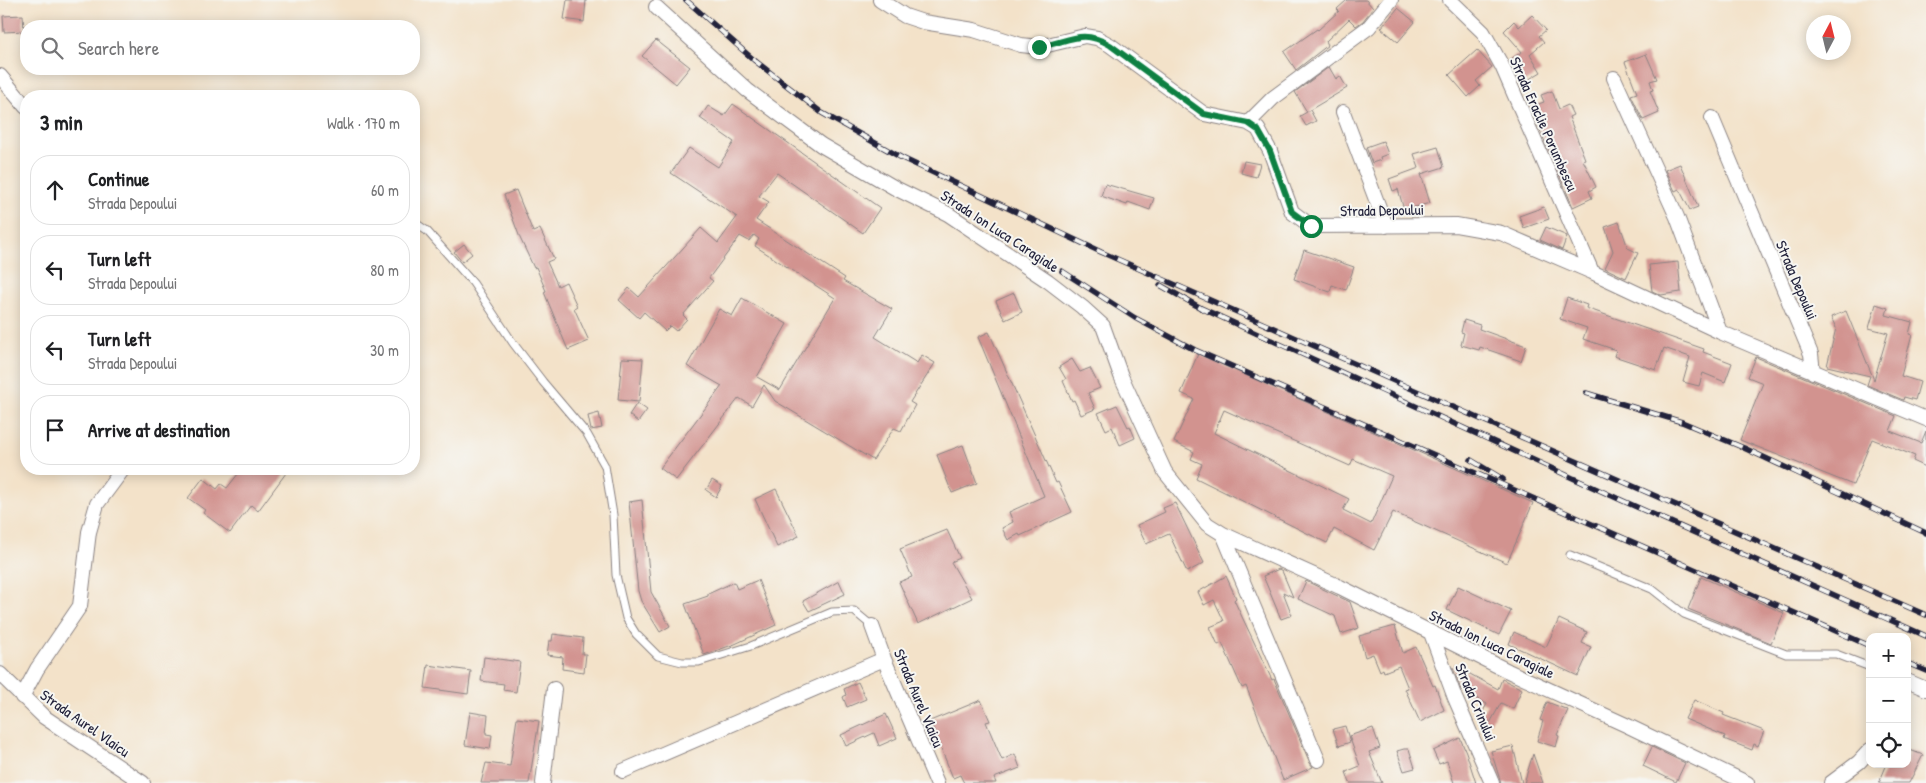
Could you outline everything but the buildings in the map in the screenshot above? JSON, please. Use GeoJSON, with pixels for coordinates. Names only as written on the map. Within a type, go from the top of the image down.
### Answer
{"type":"FeatureCollection","features":[{"type":"Feature","properties":{"kind":"street"},"geometry":{"type":"LineString","coordinates":[[880,0],[905,16],[922,22],[974,30],[1020,45],[1039,47],[1085,36],[1097,38],[1110,45],[1204,114],[1248,123],[1273,98],[1369,28],[1391,0]]}},
{"type":"Feature","properties":{"kind":"street","name":"Strada Eraclie Porumbescu"},"geometry":{"type":"LineString","coordinates":[[1450,0],[1483,32],[1502,66],[1592,272]]}},
{"type":"Feature","properties":{"kind":"street","name":"Strada Ion Luca Caragiale"},"geometry":{"type":"LineString","coordinates":[[656,6],[747,90],[821,145],[895,188],[948,214],[1048,280],[1103,326],[1121,376],[1165,472],[1207,524],[1223,534],[1340,587],[1431,633],[1747,783]]}},
{"type":"Feature","properties":{"kind":"street"},"geometry":{"type":"LineString","coordinates":[[0,76],[20,100]]}},
{"type":"Feature","properties":{"kind":"street"},"geometry":{"type":"LineString","coordinates":[[1614,78],[1677,216],[1720,332]]}},
{"type":"Feature","properties":{"kind":"street"},"geometry":{"type":"LineString","coordinates":[[1343,112],[1386,226]]}},
{"type":"Feature","properties":{"kind":"street","name":"Strada Depoului"},"geometry":{"type":"LineString","coordinates":[[1712,118],[1811,354],[1813,372]]}},
{"type":"Feature","properties":{"kind":"street","name":"Strada Depoului"},"geometry":{"type":"LineString","coordinates":[[1248,123],[1258,130],[1270,151],[1292,212],[1311,226],[1456,225],[1501,233],[1592,272],[1720,332],[1926,419]]}},
{"type":"Feature","properties":{"kind":"street","name":"Strada Aurel Vlaicu"},"geometry":{"type":"LineString","coordinates":[[119,475],[97,504],[90,532],[80,606],[37,669],[22,698],[44,718],[143,783]]}},
{"type":"Feature","properties":{"kind":"street"},"geometry":{"type":"LineString","coordinates":[[1223,534],[1318,760]]}},
{"type":"Feature","properties":{"kind":"street","name":"Strada Aurel Vlaicu"},"geometry":{"type":"LineString","coordinates":[[872,626],[884,659],[938,783]]}},
{"type":"Feature","properties":{"kind":"street","name":"Strada Crinului"},"geometry":{"type":"LineString","coordinates":[[1431,633],[1455,698],[1492,783]]}},
{"type":"Feature","properties":{"kind":"street"},"geometry":{"type":"LineString","coordinates":[[624,771],[884,659]]}},
{"type":"Feature","properties":{"kind":"street"},"geometry":{"type":"LineString","coordinates":[[0,674],[22,698]]}},
{"type":"Feature","properties":{"kind":"street"},"geometry":{"type":"LineString","coordinates":[[1911,683],[1926,689]]}},
{"type":"Feature","properties":{"kind":"street"},"geometry":{"type":"LineString","coordinates":[[543,783],[554,689]]}},
{"type":"Feature","properties":{"kind":"street"},"geometry":{"type":"LineString","coordinates":[[1831,783],[1866,754]]}},
{"type":"Feature","properties":{"kind":"lane"},"geometry":{"type":"LineString","coordinates":[[420,226],[427,231],[473,283],[512,343],[587,434],[605,466],[613,515],[616,575],[626,618],[636,634],[658,656],[682,662],[699,662],[751,646],[832,612],[854,611],[872,626]]}},
{"type":"Feature","properties":{"kind":"lane"},"geometry":{"type":"LineString","coordinates":[[1570,555],[1652,588],[1684,614],[1786,654],[1836,654],[1866,665]]}},
{"type":"Feature","properties":{"kind":"railway"},"geometry":{"type":"LineString","coordinates":[[686,0],[754,60],[822,113],[902,158],[1101,252],[1926,615]]}},
{"type":"Feature","properties":{"kind":"railway"},"geometry":{"type":"LineString","coordinates":[[1062,271],[1135,318],[1195,350],[1866,644]]}},
{"type":"Feature","properties":{"kind":"railway"},"geometry":{"type":"LineString","coordinates":[[1160,285],[1201,308],[1621,500],[1926,636]]}},
{"type":"Feature","properties":{"kind":"railway"},"geometry":{"type":"LineString","coordinates":[[1586,393],[1682,422],[1744,448],[1926,533]]}},
{"type":"Feature","properties":{"kind":"railway"},"geometry":{"type":"LineString","coordinates":[[1471,460],[1503,479]]}},
{"type":"Feature","properties":{"kind":"railway"},"geometry":{"type":"LineString","coordinates":[[1911,665],[1926,671]]}},
{"type":"Feature","properties":{"kind":"route"},"geometry":{"type":"LineString","coordinates":[[1039,47],[1085,36],[1097,38],[1110,45],[1204,114],[1216,118],[1239,120],[1248,123],[1258,130],[1270,151],[1292,212],[1311,226]]}}]}
